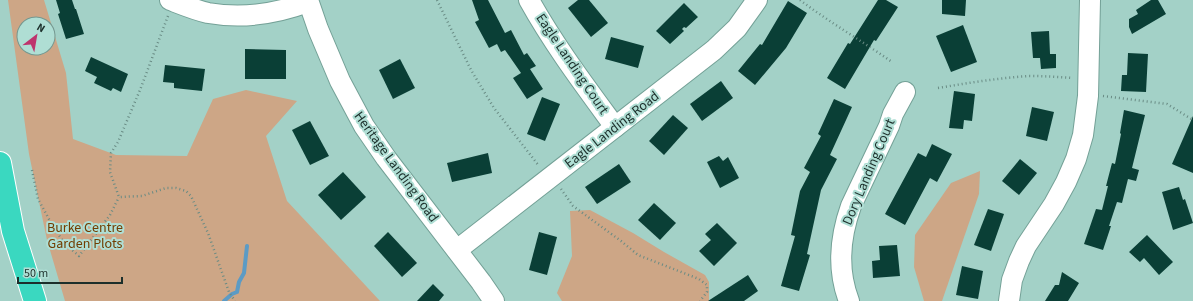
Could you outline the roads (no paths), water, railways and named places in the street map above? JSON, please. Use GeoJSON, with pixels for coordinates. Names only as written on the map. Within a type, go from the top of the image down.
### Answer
{"type":"FeatureCollection","features":[{"type":"Feature","properties":{"kind":"highway"},"geometry":{"type":"LineString","coordinates":[[0,164],[13,231],[35,301]]}},
{"type":"Feature","properties":{"kind":"street","name":"Eagle Landing Court"},"geometry":{"type":"LineString","coordinates":[[529,0],[543,25],[615,127]]}},
{"type":"Feature","properties":{"kind":"street","name":"Eagle Landing Road"},"geometry":{"type":"LineString","coordinates":[[457,250],[714,50],[737,28],[757,0]]}},
{"type":"Feature","properties":{"kind":"street"},"geometry":{"type":"LineString","coordinates":[[1009,301],[1012,280],[1026,246],[1054,204],[1066,182],[1076,159],[1083,136],[1088,96],[1090,0]]}},
{"type":"Feature","properties":{"kind":"street"},"geometry":{"type":"LineString","coordinates":[[173,1],[201,11],[231,16],[272,12],[291,8],[308,1]]}},
{"type":"Feature","properties":{"kind":"street","name":"Heritage Landing Road"},"geometry":{"type":"LineString","coordinates":[[308,1],[340,81],[364,126],[386,158],[457,250],[494,301]]}},
{"type":"Feature","properties":{"kind":"street","name":"Dory Landing Court"},"geometry":{"type":"LineString","coordinates":[[849,301],[845,291],[841,270],[842,239],[846,220],[851,206],[889,126],[893,114],[905,92]]}},
{"type":"Feature","properties":{"kind":"waterway"},"geometry":{"type":"LineString","coordinates":[[224,301],[232,294],[237,292],[239,282],[244,273],[247,246]]}},
{"type":"Feature","properties":{"kind":"park label","name":"Burke Centre Garden Plots"},"geometry":{"type":"Point","coordinates":[85,236]}}]}
